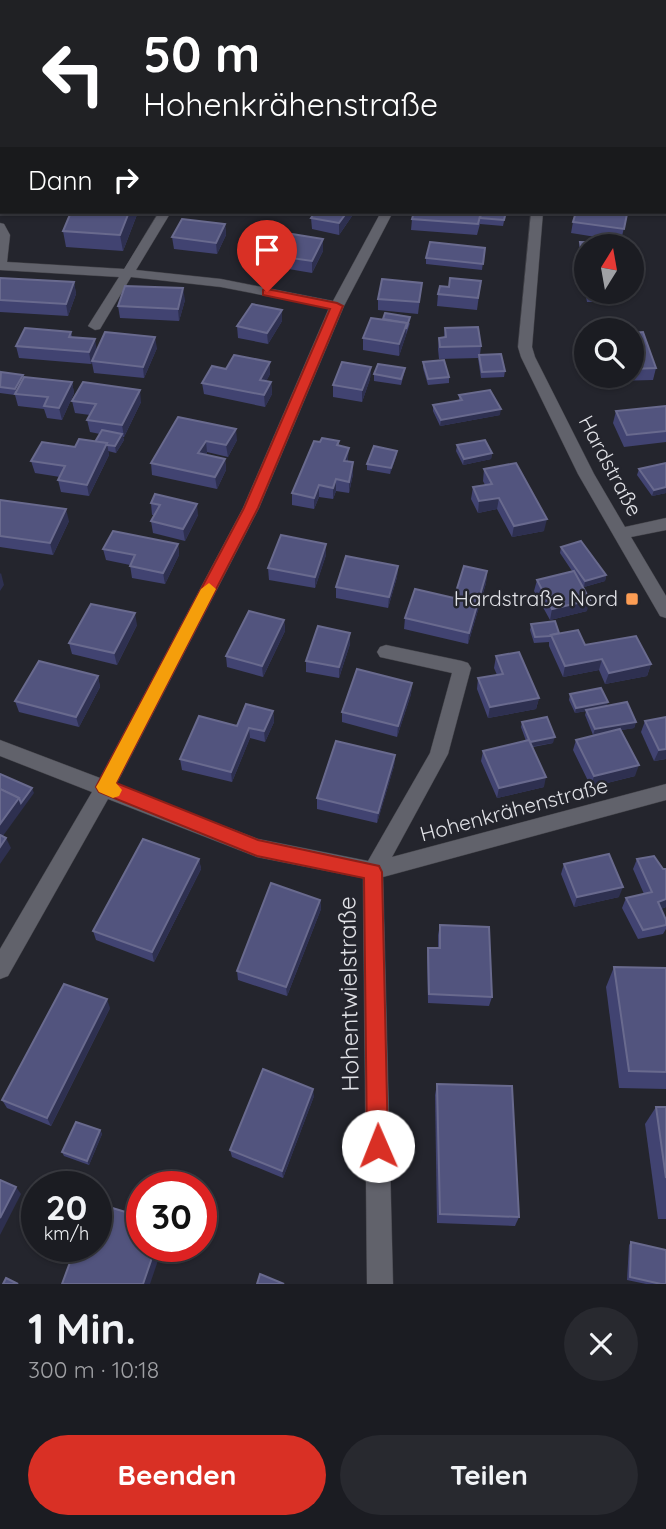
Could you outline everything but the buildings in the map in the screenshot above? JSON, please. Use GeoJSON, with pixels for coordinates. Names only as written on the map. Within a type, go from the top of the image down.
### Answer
{"type":"FeatureCollection","features":[{"type":"Feature","properties":{"kind":"street"},"geometry":{"type":"LineString","coordinates":[[94,326],[164,214]]}},
{"type":"Feature","properties":{"kind":"street"},"geometry":{"type":"LineString","coordinates":[[0,969],[105,787],[251,508],[337,306],[386,214]]}},
{"type":"Feature","properties":{"kind":"street","name":"Hardstraße"},"geometry":{"type":"LineString","coordinates":[[537,214],[525,347],[580,462],[666,611]]}},
{"type":"Feature","properties":{"kind":"street"},"geometry":{"type":"LineString","coordinates":[[0,227],[4,235],[0,266],[126,273],[221,283],[337,306]]}},
{"type":"Feature","properties":{"kind":"street"},"geometry":{"type":"LineString","coordinates":[[620,534],[666,524]]}},
{"type":"Feature","properties":{"kind":"street","name":"Hohenkrähenstraße"},"geometry":{"type":"LineString","coordinates":[[373,872],[439,754],[465,662],[386,652]]}},
{"type":"Feature","properties":{"kind":"street","name":"Hohenkrähenstraße"},"geometry":{"type":"LineString","coordinates":[[0,748],[257,848],[373,872],[666,792]]}},
{"type":"Feature","properties":{"kind":"street","name":"Hohentwielstraße"},"geometry":{"type":"LineString","coordinates":[[373,872],[380,1284]]}},
{"type":"Feature","properties":{"kind":"slow traffic"},"geometry":{"type":"LineString","coordinates":[[113,790],[105,787],[209,589]]}},
{"type":"Feature","properties":{"kind":"place","name":"Hardstraße Nord"},"geometry":{"type":"Point","coordinates":[632,599]}},
{"type":"Feature","properties":{"kind":"route"},"geometry":{"type":"LineString","coordinates":[[267,292],[337,306],[251,508],[105,787],[257,848],[373,872],[378,1146]]}}]}
